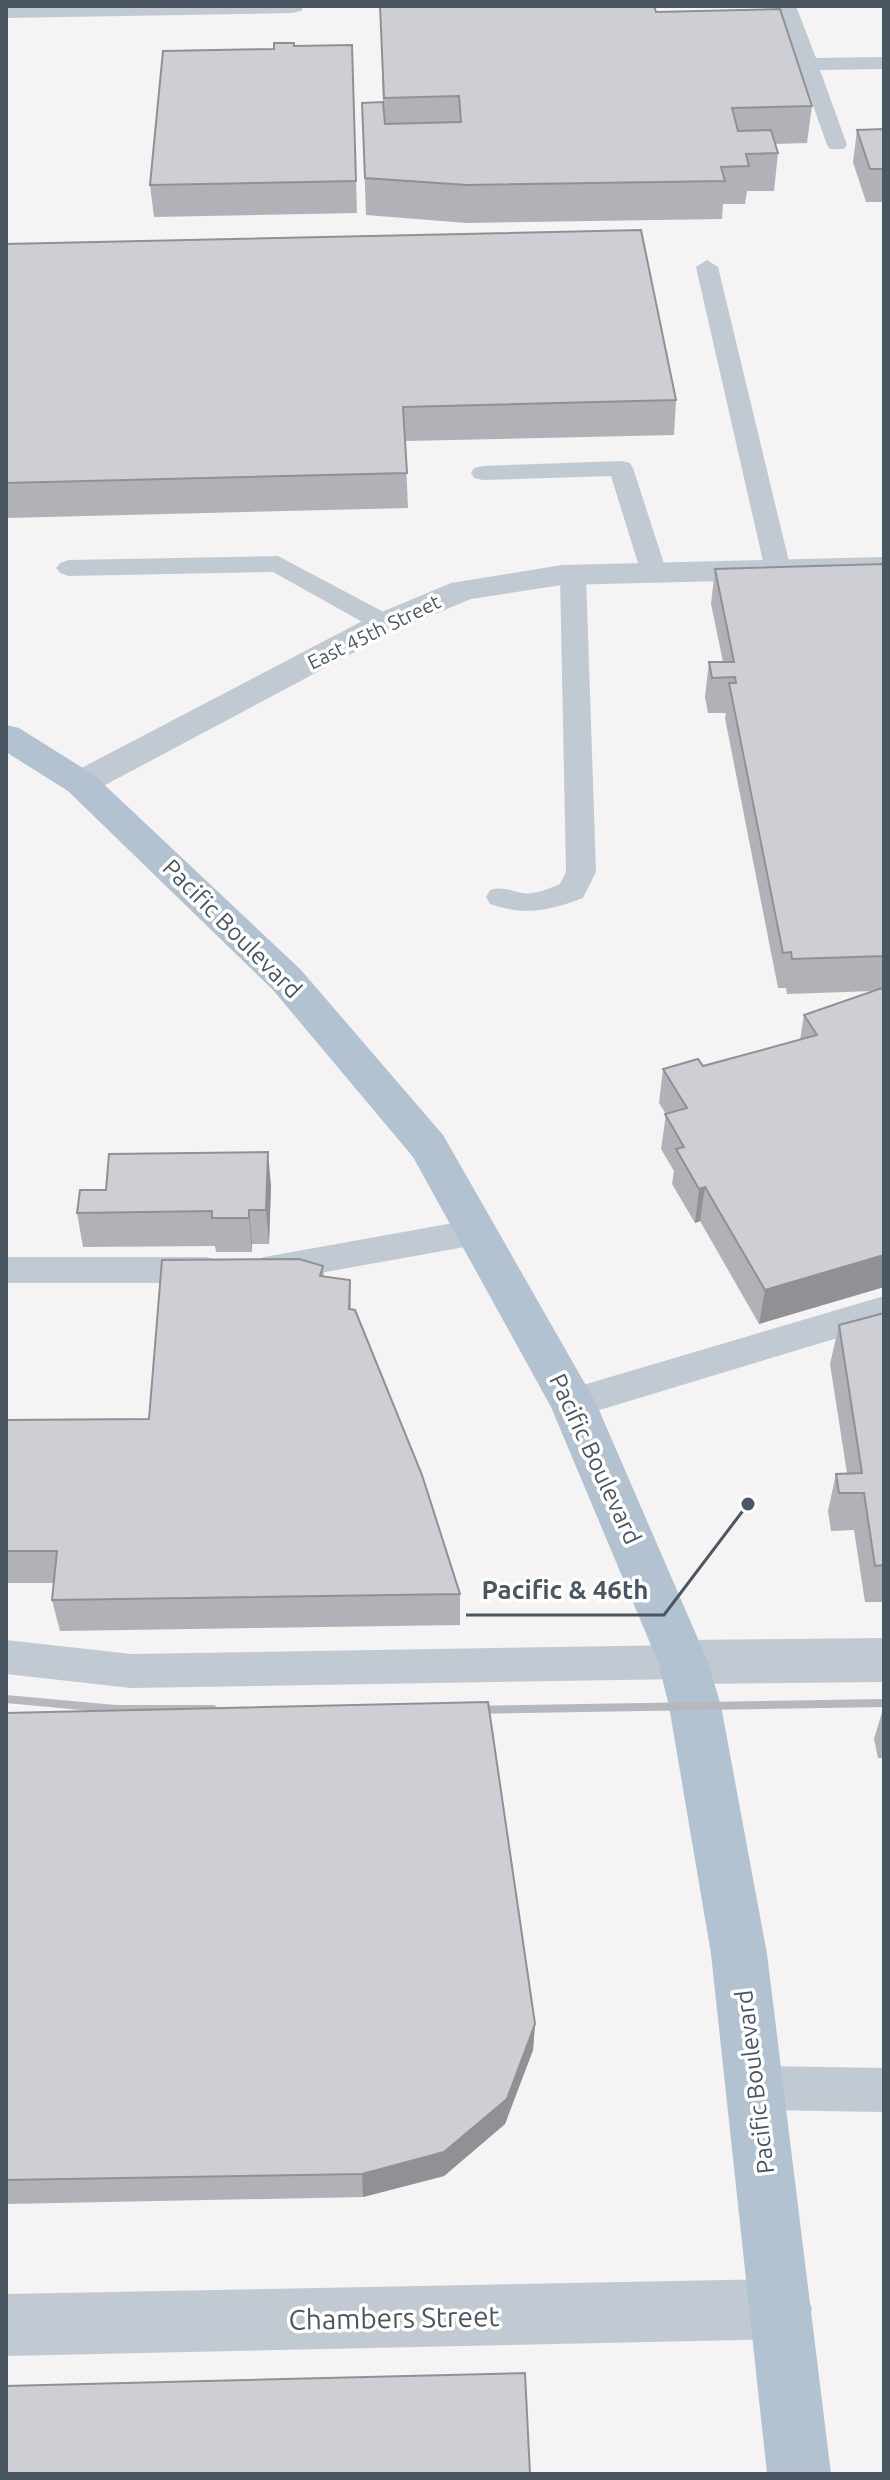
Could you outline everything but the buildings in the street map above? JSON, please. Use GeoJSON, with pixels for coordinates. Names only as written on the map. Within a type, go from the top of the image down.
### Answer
{"type":"FeatureCollection","features":[{"type":"Feature","properties":{"kind":"main road","name":"Pacific Boulevard"},"geometry":{"type":"LineString","coordinates":[[6,736],[81,783],[287,980],[428,1146],[573,1403],[683,1662],[695,1706],[739,1954],[799,2474]]}},
{"type":"Feature","properties":{"kind":"street"},"geometry":{"type":"LineString","coordinates":[[6,11],[292,6]]}},
{"type":"Feature","properties":{"kind":"street","name":"East 45th Street"},"geometry":{"type":"LineString","coordinates":[[81,783],[384,623],[463,590],[573,575],[884,567]]}},
{"type":"Feature","properties":{"kind":"street"},"geometry":{"type":"LineString","coordinates":[[683,1662],[884,1660]]}},
{"type":"Feature","properties":{"kind":"street","name":"Chambers Street"},"geometry":{"type":"LineString","coordinates":[[6,2325],[782,2309]]}},
{"type":"Feature","properties":{"kind":"lane"},"geometry":{"type":"LineString","coordinates":[[787,6],[837,145]]}},
{"type":"Feature","properties":{"kind":"lane"},"geometry":{"type":"LineString","coordinates":[[808,64],[884,63]]}},
{"type":"Feature","properties":{"kind":"lane"},"geometry":{"type":"LineString","coordinates":[[707,267],[778,570]]}},
{"type":"Feature","properties":{"kind":"lane"},"geometry":{"type":"LineString","coordinates":[[483,473],[621,468],[654,573]]}},
{"type":"Feature","properties":{"kind":"lane"},"geometry":{"type":"LineString","coordinates":[[69,568],[278,564],[384,623]]}},
{"type":"Feature","properties":{"kind":"lane"},"geometry":{"type":"LineString","coordinates":[[501,897],[524,906],[549,900],[572,891],[581,872],[573,575]]}},
{"type":"Feature","properties":{"kind":"lane"},"geometry":{"type":"LineString","coordinates":[[6,1270],[262,1270],[476,1232]]}},
{"type":"Feature","properties":{"kind":"lane"},"geometry":{"type":"LineString","coordinates":[[573,1403],[884,1310]]}},
{"type":"Feature","properties":{"kind":"lane"},"geometry":{"type":"LineString","coordinates":[[6,1657],[131,1671],[683,1662]]}},
{"type":"Feature","properties":{"kind":"lane"},"geometry":{"type":"LineString","coordinates":[[756,2088],[884,2090]]}},
{"type":"Feature","properties":{"kind":"railway"},"geometry":{"type":"LineString","coordinates":[[6,1699],[115,1709],[213,1709]]}},
{"type":"Feature","properties":{"kind":"railway"},"geometry":{"type":"LineString","coordinates":[[465,1710],[884,1703]]}},
{"type":"Feature","properties":{"kind":"place","name":"Pacific & 46th"},"geometry":{"type":"Point","coordinates":[748,1504]}}]}
